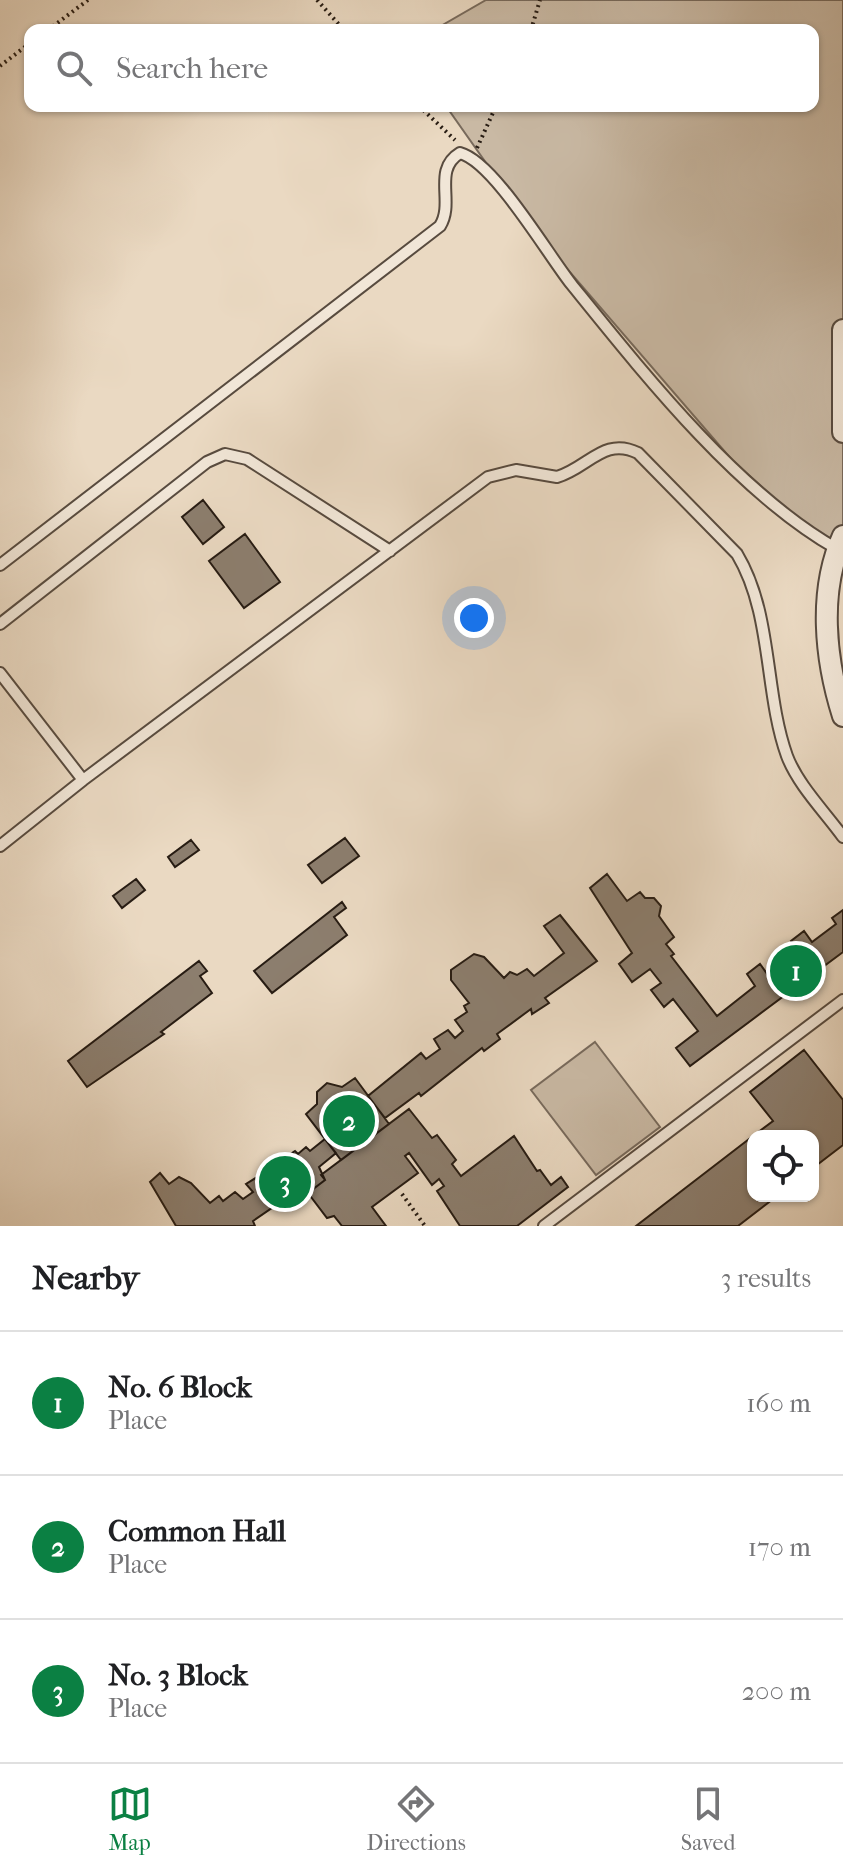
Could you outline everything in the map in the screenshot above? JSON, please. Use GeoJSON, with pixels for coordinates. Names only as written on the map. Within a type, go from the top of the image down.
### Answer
{"type":"FeatureCollection","features":[{"type":"Feature","properties":{"kind":"street"},"geometry":{"type":"LineString","coordinates":[[843,330],[843,432]]}},
{"type":"Feature","properties":{"kind":"street"},"geometry":{"type":"LineString","coordinates":[[840,543],[827,609],[831,664],[843,716]]}},
{"type":"Feature","properties":{"kind":"lane"},"geometry":{"type":"LineString","coordinates":[[0,565],[440,226],[448,213],[444,175],[450,159],[460,153],[473,156],[513,203],[571,284],[690,423],[736,470],[807,533],[840,543]]}},
{"type":"Feature","properties":{"kind":"lane"},"geometry":{"type":"LineString","coordinates":[[0,846],[83,780],[498,472],[516,470],[557,477],[613,446],[638,453],[737,554],[745,568],[756,605],[786,753],[800,780],[843,837]]}},
{"type":"Feature","properties":{"kind":"lane"},"geometry":{"type":"LineString","coordinates":[[0,624],[207,462],[225,454],[247,459],[390,551]]}},
{"type":"Feature","properties":{"kind":"lane"},"geometry":{"type":"LineString","coordinates":[[0,673],[83,780]]}},
{"type":"Feature","properties":{"kind":"lane"},"geometry":{"type":"LineString","coordinates":[[544,1226],[843,1000]]}},
{"type":"Feature","properties":{"kind":"path"},"geometry":{"type":"LineString","coordinates":[[56,24],[88,0]]}},
{"type":"Feature","properties":{"kind":"path"},"geometry":{"type":"LineString","coordinates":[[317,0],[339,24]]}},
{"type":"Feature","properties":{"kind":"path"},"geometry":{"type":"LineString","coordinates":[[533,24],[540,0]]}},
{"type":"Feature","properties":{"kind":"path"},"geometry":{"type":"LineString","coordinates":[[0,66],[24,48]]}},
{"type":"Feature","properties":{"kind":"path"},"geometry":{"type":"LineString","coordinates":[[425,112],[473,156],[493,112]]}},
{"type":"Feature","properties":{"kind":"path"},"geometry":{"type":"LineString","coordinates":[[402,1194],[425,1226]]}},
{"type":"Feature","properties":{"kind":"shaded area"},"geometry":{"type":"Polygon","coordinates":[[[486,0],[843,0],[843,561],[732,460],[531,227],[450,112],[819,112],[819,24],[444,24],[486,0]]]}},
{"type":"Feature","properties":{"kind":"shaded area"},"geometry":{"type":"Polygon","coordinates":[[[595,1042],[660,1127],[596,1175],[531,1090],[595,1042]]]}},
{"type":"Feature","properties":{"kind":"building"},"geometry":{"type":"Polygon","coordinates":[[[203,500],[224,527],[203,544],[182,517],[203,500]]]}},
{"type":"Feature","properties":{"kind":"building"},"geometry":{"type":"Polygon","coordinates":[[[245,534],[280,582],[244,608],[209,561],[245,534]]]}},
{"type":"Feature","properties":{"kind":"building"},"geometry":{"type":"Polygon","coordinates":[[[345,838],[359,856],[322,883],[308,865],[345,838]]]}},
{"type":"Feature","properties":{"kind":"building"},"geometry":{"type":"Polygon","coordinates":[[[191,840],[199,850],[175,867],[168,857],[191,840]]]}},
{"type":"Feature","properties":{"kind":"building"},"geometry":{"type":"Polygon","coordinates":[[[607,874],[627,901],[640,892],[645,898],[654,898],[661,906],[659,916],[674,937],[666,944],[674,954],[671,956],[717,1016],[755,986],[747,974],[760,964],[768,975],[799,952],[791,941],[804,931],[812,942],[836,924],[832,918],[843,910],[843,952],[690,1066],[676,1048],[698,1031],[673,999],[664,1007],[651,990],[661,983],[650,969],[632,982],[619,964],[632,953],[590,888],[607,874]]]}},
{"type":"Feature","properties":{"kind":"building"},"geometry":{"type":"Polygon","coordinates":[[[136,879],[145,890],[122,908],[113,896],[136,879]]]}},
{"type":"Feature","properties":{"kind":"building"},"geometry":{"type":"Polygon","coordinates":[[[342,902],[346,908],[334,917],[347,935],[272,993],[254,971],[342,902]]]}},
{"type":"Feature","properties":{"kind":"building"},"geometry":{"type":"Polygon","coordinates":[[[560,915],[597,961],[545,998],[549,1003],[532,1014],[531,1009],[497,1034],[500,1039],[484,1051],[482,1048],[421,1096],[419,1093],[385,1118],[368,1096],[421,1053],[426,1059],[440,1049],[434,1039],[448,1030],[455,1038],[463,1031],[455,1020],[467,1012],[464,1006],[469,1003],[451,980],[451,970],[474,954],[484,957],[504,978],[510,972],[517,975],[527,969],[534,976],[564,953],[544,926],[560,915]]]}},
{"type":"Feature","properties":{"kind":"building"},"geometry":{"type":"Polygon","coordinates":[[[199,961],[207,971],[200,976],[212,993],[161,1032],[164,1034],[87,1087],[68,1061],[199,961]]]}},
{"type":"Feature","properties":{"kind":"building"},"geometry":{"type":"Polygon","coordinates":[[[804,1050],[843,1100],[843,1145],[819,1163],[819,1130],[761,1130],[773,1121],[750,1092],[804,1050]]]}},
{"type":"Feature","properties":{"kind":"building"},"geometry":{"type":"Polygon","coordinates":[[[355,1078],[389,1124],[341,1160],[306,1114],[317,1104],[317,1092],[327,1083],[342,1087],[355,1078]]]}},
{"type":"Feature","properties":{"kind":"building"},"geometry":{"type":"Polygon","coordinates":[[[409,1109],[432,1138],[437,1135],[456,1160],[452,1164],[461,1176],[514,1136],[537,1171],[540,1170],[551,1185],[561,1177],[568,1187],[517,1226],[460,1226],[437,1191],[444,1186],[439,1179],[432,1185],[409,1153],[405,1156],[418,1173],[372,1207],[386,1226],[342,1226],[334,1216],[327,1218],[308,1193],[325,1180],[321,1175],[409,1109]]]}},
{"type":"Feature","properties":{"kind":"building"},"geometry":{"type":"Polygon","coordinates":[[[325,1139],[336,1153],[319,1167],[325,1180],[308,1193],[304,1186],[253,1221],[255,1226],[176,1226],[150,1182],[160,1173],[169,1184],[179,1177],[191,1183],[210,1203],[219,1196],[223,1201],[235,1192],[243,1199],[253,1192],[246,1184],[262,1174],[268,1180],[279,1171],[274,1165],[295,1151],[298,1154],[306,1147],[310,1151],[325,1139]]]}},
{"type":"Feature","properties":{"kind":"building"},"geometry":{"type":"Polygon","coordinates":[[[747,1141],[747,1202],[769,1202],[738,1226],[636,1226],[747,1141]]]}},
{"type":"Feature","properties":{"kind":"place","name":"No. 6 Block"},"geometry":{"type":"Point","coordinates":[796,971]}},
{"type":"Feature","properties":{"kind":"place","name":"Common Hall"},"geometry":{"type":"Point","coordinates":[349,1121]}},
{"type":"Feature","properties":{"kind":"place","name":"No. 3 Block"},"geometry":{"type":"Point","coordinates":[285,1182]}}]}
